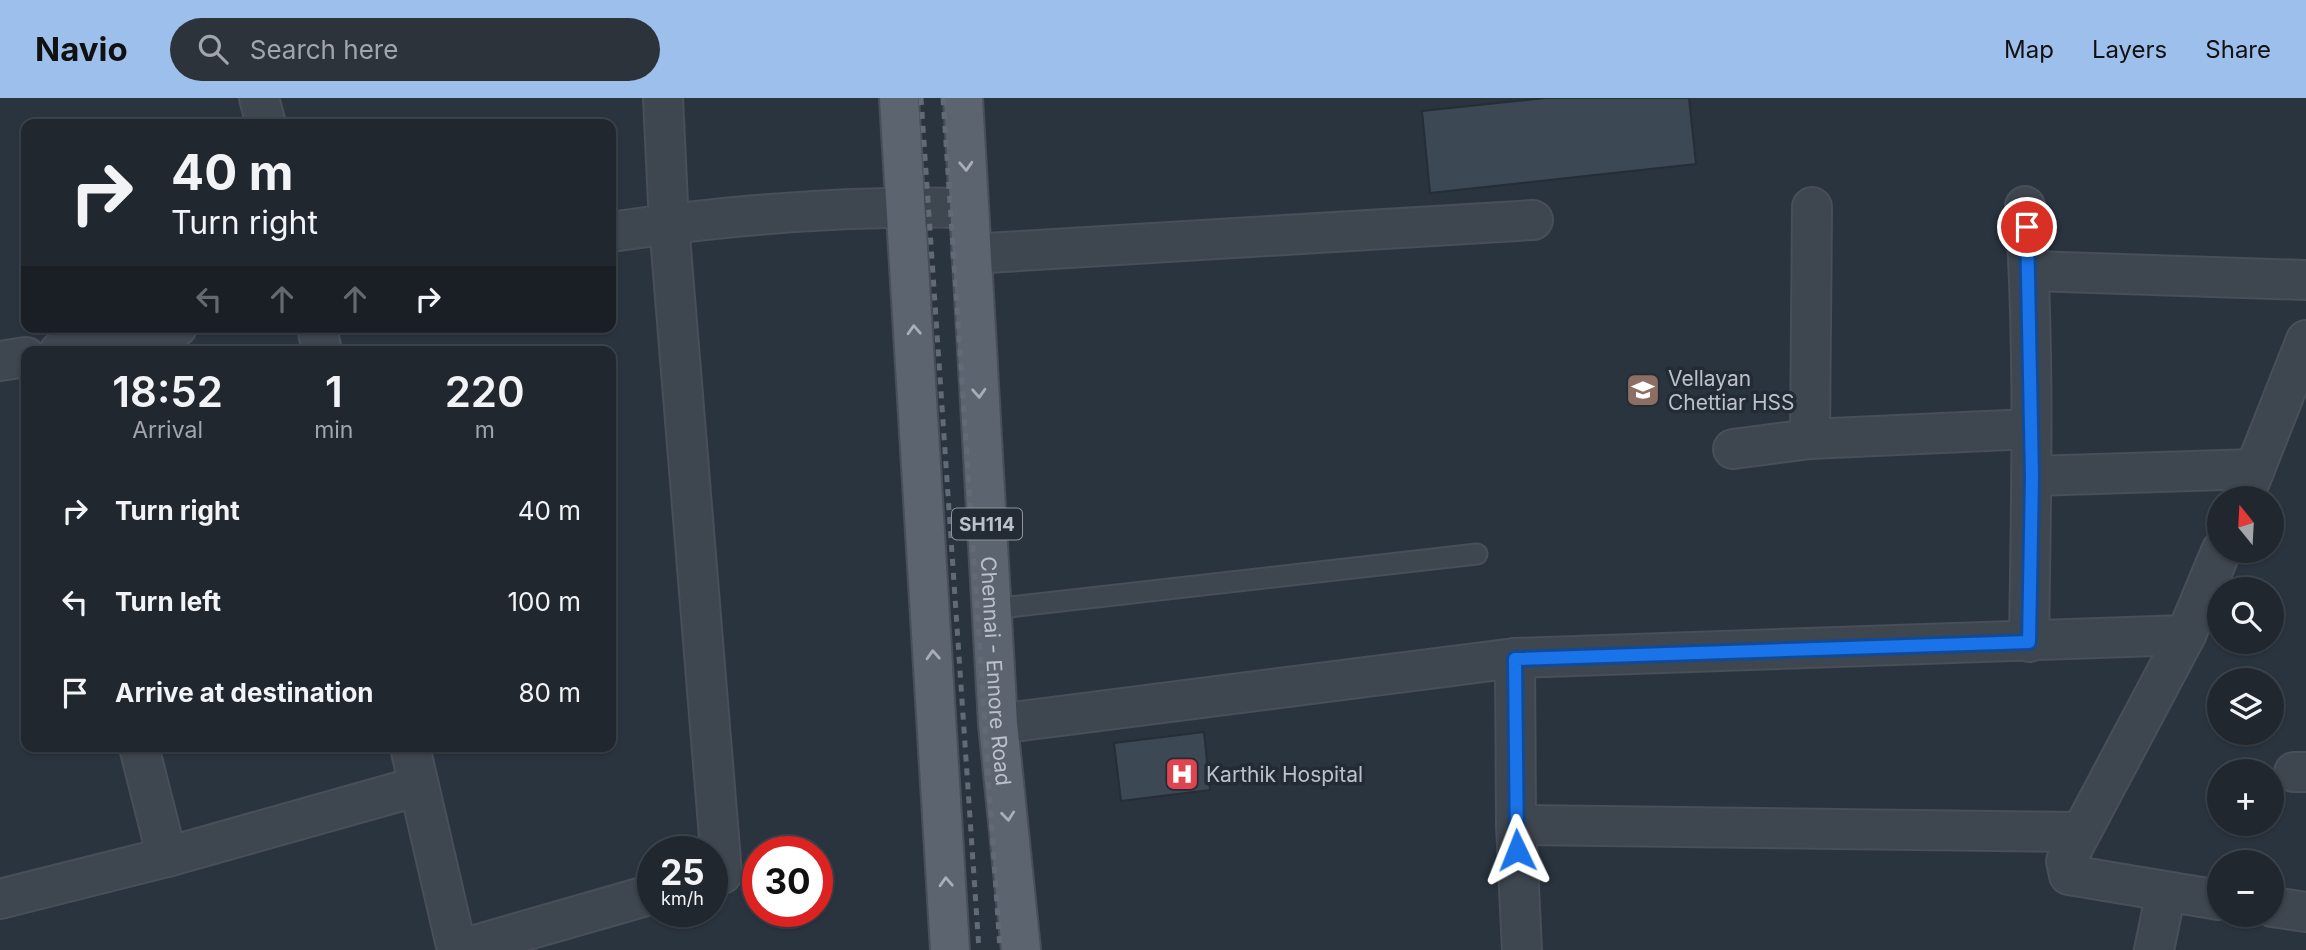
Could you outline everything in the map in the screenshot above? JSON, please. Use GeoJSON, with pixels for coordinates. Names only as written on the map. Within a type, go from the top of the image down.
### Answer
{"type":"FeatureCollection","features":[{"type":"Feature","properties":{"kind":"main road","name":"SH114"},"geometry":{"type":"LineString","coordinates":[[899,98],[950,950]]}},
{"type":"Feature","properties":{"kind":"main road","name":"Chennai - Ennore Road"},"geometry":{"type":"LineString","coordinates":[[963,98],[998,724],[1021,950]]}},
{"type":"Feature","properties":{"kind":"street"},"geometry":{"type":"LineString","coordinates":[[259,98],[265,119]]}},
{"type":"Feature","properties":{"kind":"street"},"geometry":{"type":"LineString","coordinates":[[663,98],[669,224],[719,836]]}},
{"type":"Feature","properties":{"kind":"street"},"geometry":{"type":"LineString","coordinates":[[616,231],[669,224],[907,206],[968,208]]}},
{"type":"Feature","properties":{"kind":"street"},"geometry":{"type":"LineString","coordinates":[[2025,206],[2030,271],[2032,476],[2029,642]]}},
{"type":"Feature","properties":{"kind":"street"},"geometry":{"type":"LineString","coordinates":[[1810,439],[1812,207]]}},
{"type":"Feature","properties":{"kind":"street"},"geometry":{"type":"LineString","coordinates":[[971,254],[1533,220]]}},
{"type":"Feature","properties":{"kind":"street"},"geometry":{"type":"LineString","coordinates":[[2030,271],[2306,280]]}},
{"type":"Feature","properties":{"kind":"street"},"geometry":{"type":"LineString","coordinates":[[87,346],[149,333]]}},
{"type":"Feature","properties":{"kind":"street"},"geometry":{"type":"LineString","coordinates":[[2032,476],[2249,484],[2306,340]]}},
{"type":"Feature","properties":{"kind":"street"},"geometry":{"type":"LineString","coordinates":[[0,361],[21,359]]}},
{"type":"Feature","properties":{"kind":"street"},"geometry":{"type":"LineString","coordinates":[[1733,449],[1810,439],[2030,429]]}},
{"type":"Feature","properties":{"kind":"street"},"geometry":{"type":"LineString","coordinates":[[2207,898],[2069,875],[2066,861],[2186,635],[2216,564]]}},
{"type":"Feature","properties":{"kind":"street"},"geometry":{"type":"LineString","coordinates":[[998,724],[1515,659],[2186,635]]}},
{"type":"Feature","properties":{"kind":"street"},"geometry":{"type":"LineString","coordinates":[[1515,659],[1516,825],[1522,950]]}},
{"type":"Feature","properties":{"kind":"street"},"geometry":{"type":"LineString","coordinates":[[140,752],[166,857]]}},
{"type":"Feature","properties":{"kind":"street"},"geometry":{"type":"LineString","coordinates":[[411,752],[458,950],[637,899]]}},
{"type":"Feature","properties":{"kind":"street"},"geometry":{"type":"LineString","coordinates":[[0,899],[166,857],[419,786]]}},
{"type":"Feature","properties":{"kind":"street"},"geometry":{"type":"LineString","coordinates":[[1516,825],[2080,832]]}},
{"type":"Feature","properties":{"kind":"street"},"geometry":{"type":"LineString","coordinates":[[2154,950],[2166,892]]}},
{"type":"Feature","properties":{"kind":"street"},"geometry":{"type":"LineString","coordinates":[[2284,909],[2306,912]]}},
{"type":"Feature","properties":{"kind":"lane"},"geometry":{"type":"LineString","coordinates":[[992,609],[1477,554]]}},
{"type":"Feature","properties":{"kind":"building"},"geometry":{"type":"Polygon","coordinates":[[[1546,98],[1689,98],[1696,164],[1430,193],[1422,111],[1546,98]]]}},
{"type":"Feature","properties":{"kind":"building"},"geometry":{"type":"Polygon","coordinates":[[[1204,732],[1210,790],[1121,801],[1114,743],[1204,732]]]}},
{"type":"Feature","properties":{"kind":"railway"},"geometry":{"type":"LineString","coordinates":[[921,98],[979,950]]}},
{"type":"Feature","properties":{"kind":"railway"},"geometry":{"type":"LineString","coordinates":[[943,98],[1000,950]]}},
{"type":"Feature","properties":{"kind":"place","name":"Vellayan Chettiar HSS"},"geometry":{"type":"Point","coordinates":[1643,390]}},
{"type":"Feature","properties":{"kind":"place","name":"Karthik Hospital"},"geometry":{"type":"Point","coordinates":[1182,774]}},
{"type":"Feature","properties":{"kind":"route"},"geometry":{"type":"LineString","coordinates":[[1517,850],[1515,659],[2029,642],[2032,476],[2030,271],[2027,227]]}}]}
